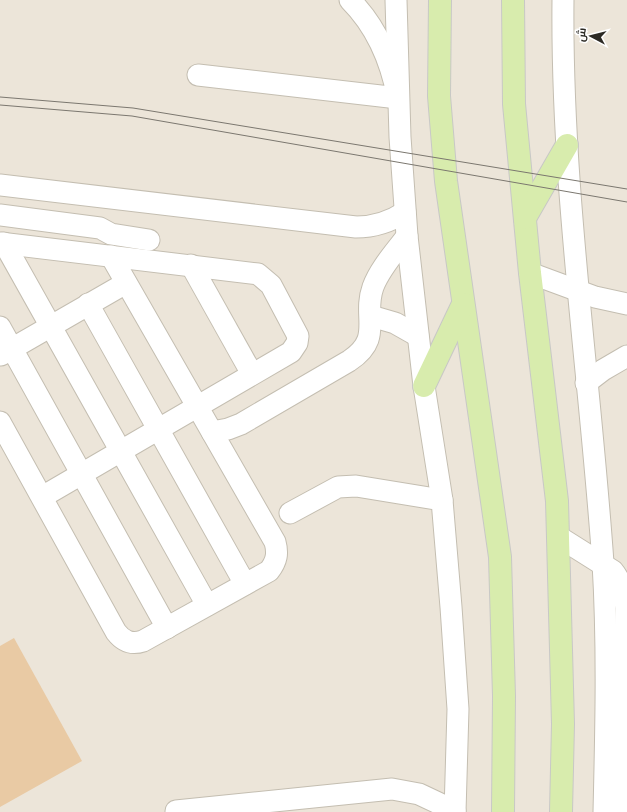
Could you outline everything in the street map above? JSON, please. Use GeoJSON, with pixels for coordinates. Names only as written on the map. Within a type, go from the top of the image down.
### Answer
{"type":"FeatureCollection","features":[{"type":"Feature","properties":{"kind":"main road"},"geometry":{"type":"LineString","coordinates":[[440,0],[439,96],[446,181],[500,557],[504,696],[503,812]]}},
{"type":"Feature","properties":{"kind":"main road"},"geometry":{"type":"LineString","coordinates":[[513,0],[514,104],[530,273],[557,501],[563,724],[562,812]]}},
{"type":"Feature","properties":{"kind":"main road"},"geometry":{"type":"LineString","coordinates":[[525,218],[567,145]]}},
{"type":"Feature","properties":{"kind":"main road"},"geometry":{"type":"LineString","coordinates":[[424,386],[463,304]]}},
{"type":"Feature","properties":{"kind":"street"},"geometry":{"type":"LineString","coordinates":[[350,0],[368,21],[379,39],[392,71],[398,98]]}},
{"type":"Feature","properties":{"kind":"street"},"geometry":{"type":"LineString","coordinates":[[176,811],[392,789],[419,794],[455,812],[458,709],[452,607],[442,500],[424,386],[407,236],[398,98],[396,0]]}},
{"type":"Feature","properties":{"kind":"street"},"geometry":{"type":"LineString","coordinates":[[563,0],[567,145],[586,383],[603,563],[606,695],[604,812]]}},
{"type":"Feature","properties":{"kind":"street"},"geometry":{"type":"LineString","coordinates":[[198,75],[398,98]]}},
{"type":"Feature","properties":{"kind":"street"},"geometry":{"type":"LineString","coordinates":[[0,185],[356,227],[377,225],[397,218],[405,212]]}},
{"type":"Feature","properties":{"kind":"street"},"geometry":{"type":"LineString","coordinates":[[0,215],[100,228],[110,234],[191,265],[258,274],[268,280],[296,330],[297,343],[291,352],[42,497]]}},
{"type":"Feature","properties":{"kind":"street"},"geometry":{"type":"LineString","coordinates":[[212,432],[228,429],[241,424],[357,356],[368,342],[373,288],[384,267],[407,236]]}},
{"type":"Feature","properties":{"kind":"street"},"geometry":{"type":"LineString","coordinates":[[2,243],[111,256],[151,250]]}},
{"type":"Feature","properties":{"kind":"street"},"geometry":{"type":"LineString","coordinates":[[2,243],[207,605]]}},
{"type":"Feature","properties":{"kind":"street"},"geometry":{"type":"LineString","coordinates":[[0,422],[121,638],[127,642],[137,643],[167,628],[269,571],[277,557],[275,542],[111,256]]}},
{"type":"Feature","properties":{"kind":"street"},"geometry":{"type":"LineString","coordinates":[[191,265],[252,374]]}},
{"type":"Feature","properties":{"kind":"street"},"geometry":{"type":"LineString","coordinates":[[530,273],[579,291],[627,304]]}},
{"type":"Feature","properties":{"kind":"street"},"geometry":{"type":"LineString","coordinates":[[6,352],[126,283]]}},
{"type":"Feature","properties":{"kind":"street"},"geometry":{"type":"LineString","coordinates":[[88,304],[244,584]]}},
{"type":"Feature","properties":{"kind":"street"},"geometry":{"type":"LineString","coordinates":[[371,316],[395,323],[418,336]]}},
{"type":"Feature","properties":{"kind":"street"},"geometry":{"type":"LineString","coordinates":[[0,327],[6,352],[82,474],[167,628]]}},
{"type":"Feature","properties":{"kind":"street"},"geometry":{"type":"LineString","coordinates":[[586,383],[603,370],[627,356]]}},
{"type":"Feature","properties":{"kind":"street"},"geometry":{"type":"LineString","coordinates":[[293,517],[363,487],[442,500]]}},
{"type":"Feature","properties":{"kind":"street"},"geometry":{"type":"LineString","coordinates":[[559,537],[603,563],[620,578],[624,593],[626,608],[626,763],[623,812]]}},
{"type":"Feature","properties":{"kind":"building"},"geometry":{"type":"Polygon","coordinates":[[[14,638],[82,761],[0,807],[0,646],[14,638]]]}},
{"type":"Feature","properties":{"kind":"tram line"},"geometry":{"type":"LineString","coordinates":[[0,97],[133,108],[627,189]]}},
{"type":"Feature","properties":{"kind":"tram line"},"geometry":{"type":"LineString","coordinates":[[0,105],[132,116],[627,202]]}}]}
